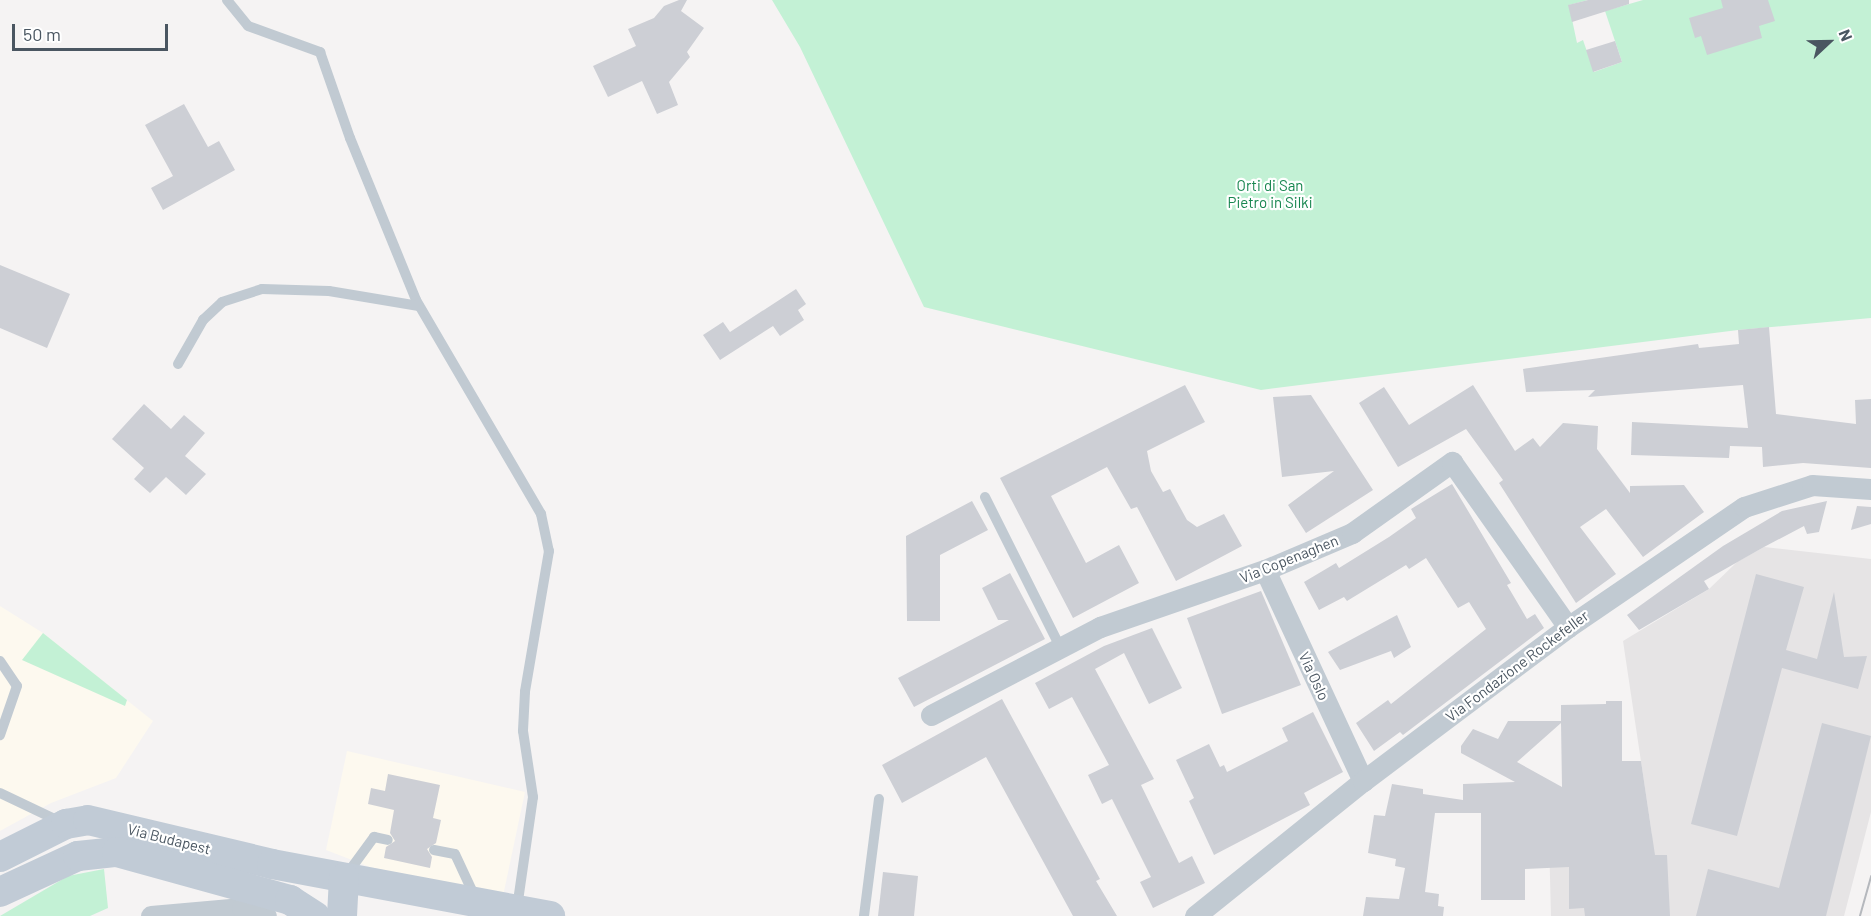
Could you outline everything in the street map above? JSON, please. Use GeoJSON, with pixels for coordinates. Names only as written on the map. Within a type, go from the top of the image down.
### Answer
{"type":"FeatureCollection","features":[{"type":"Feature","properties":{"kind":"main road","name":"Via Budapest"},"geometry":{"type":"LineString","coordinates":[[0,857],[66,824],[88,820],[344,878],[425,906]]}},
{"type":"Feature","properties":{"kind":"main road","name":"Via Budapest"},"geometry":{"type":"LineString","coordinates":[[0,892],[78,856],[117,852],[290,900],[315,916]]}},
{"type":"Feature","properties":{"kind":"main road"},"geometry":{"type":"LineString","coordinates":[[342,916],[344,878]]}},
{"type":"Feature","properties":{"kind":"main road"},"geometry":{"type":"LineString","coordinates":[[425,906],[478,903],[517,908],[550,916]]}},
{"type":"Feature","properties":{"kind":"street","name":"Via Copenaghen"},"geometry":{"type":"LineString","coordinates":[[931,715],[1100,627],[1265,570],[1352,533],[1452,462],[1568,627]]}},
{"type":"Feature","properties":{"kind":"street","name":"Via Fondazione Rockefeller"},"geometry":{"type":"LineString","coordinates":[[1195,916],[1363,781],[1568,627],[1744,507],[1812,485],[1871,489]]}},
{"type":"Feature","properties":{"kind":"street","name":"Via Oslo"},"geometry":{"type":"LineString","coordinates":[[1265,570],[1363,781]]}},
{"type":"Feature","properties":{"kind":"street"},"geometry":{"type":"LineString","coordinates":[[151,916],[242,908],[266,916]]}},
{"type":"Feature","properties":{"kind":"lane"},"geometry":{"type":"LineString","coordinates":[[227,0],[248,26],[320,52],[350,138],[419,306],[541,514],[549,551],[525,692],[523,731],[533,797],[517,908]]}},
{"type":"Feature","properties":{"kind":"lane"},"geometry":{"type":"LineString","coordinates":[[178,364],[203,320],[222,302],[262,289],[328,291],[419,306]]}},
{"type":"Feature","properties":{"kind":"lane"},"geometry":{"type":"LineString","coordinates":[[985,497],[1060,647]]}},
{"type":"Feature","properties":{"kind":"lane"},"geometry":{"type":"LineString","coordinates":[[0,661],[18,686],[0,735]]}},
{"type":"Feature","properties":{"kind":"lane"},"geometry":{"type":"LineString","coordinates":[[0,793],[66,824]]}},
{"type":"Feature","properties":{"kind":"lane"},"geometry":{"type":"LineString","coordinates":[[864,916],[879,799]]}},
{"type":"Feature","properties":{"kind":"lane"},"geometry":{"type":"LineString","coordinates":[[344,878],[374,837],[388,840]]}},
{"type":"Feature","properties":{"kind":"lane"},"geometry":{"type":"LineString","coordinates":[[434,850],[455,854],[478,903]]}},
{"type":"Feature","properties":{"kind":"shaded area"},"geometry":{"type":"Polygon","coordinates":[[[1764,547],[1871,559],[1871,812],[1844,916],[1551,916],[1549,839],[1652,835],[1623,641],[1709,589],[1737,562],[1764,547]]]}},
{"type":"Feature","properties":{"kind":"shaded area"},"geometry":{"type":"Polygon","coordinates":[[[0,606],[43,633],[153,721],[116,778],[51,803],[0,831],[0,606]]]}},
{"type":"Feature","properties":{"kind":"shaded area"},"geometry":{"type":"Polygon","coordinates":[[[347,751],[525,792],[503,896],[370,867],[326,850],[347,751]]]}},
{"type":"Feature","properties":{"kind":"green space","name":"Orti di San Pietro in Silki"},"geometry":{"type":"Polygon","coordinates":[[[772,0],[1588,0],[1569,5],[1577,43],[1583,40],[1594,72],[1622,62],[1605,11],[1643,0],[1871,0],[1871,318],[1738,330],[1261,390],[924,307],[800,47],[772,0]]]}},
{"type":"Feature","properties":{"kind":"green space"},"geometry":{"type":"Polygon","coordinates":[[[43,633],[127,700],[125,706],[22,660],[43,633]]]}},
{"type":"Feature","properties":{"kind":"green space"},"geometry":{"type":"Polygon","coordinates":[[[104,869],[108,908],[90,916],[0,916],[68,876],[104,869]]]}},
{"type":"Feature","properties":{"kind":"building"},"geometry":{"type":"Polygon","coordinates":[[[679,0],[687,0],[681,11],[704,28],[687,52],[690,57],[669,82],[678,105],[657,114],[642,81],[608,97],[593,66],[636,46],[628,29],[654,18],[664,6],[679,0]]]}},
{"type":"Feature","properties":{"kind":"building"},"geometry":{"type":"Polygon","coordinates":[[[1588,0],[1629,0],[1629,4],[1572,22],[1568,5],[1588,0]]]}},
{"type":"Feature","properties":{"kind":"building"},"geometry":{"type":"Polygon","coordinates":[[[1721,0],[1768,0],[1775,21],[1759,26],[1762,38],[1707,55],[1701,36],[1695,38],[1689,18],[1723,8],[1721,0]]]}},
{"type":"Feature","properties":{"kind":"building"},"geometry":{"type":"Polygon","coordinates":[[[1615,41],[1622,62],[1593,72],[1586,50],[1615,41]]]}},
{"type":"Feature","properties":{"kind":"building"},"geometry":{"type":"Polygon","coordinates":[[[184,104],[208,147],[219,141],[235,170],[163,210],[151,188],[173,176],[145,125],[184,104]]]}},
{"type":"Feature","properties":{"kind":"building"},"geometry":{"type":"Polygon","coordinates":[[[0,265],[70,294],[47,348],[0,328],[0,265]]]}},
{"type":"Feature","properties":{"kind":"building"},"geometry":{"type":"Polygon","coordinates":[[[796,289],[806,304],[798,310],[804,320],[780,336],[773,326],[720,360],[703,335],[723,322],[730,332],[796,289]]]}},
{"type":"Feature","properties":{"kind":"building"},"geometry":{"type":"Polygon","coordinates":[[[1769,327],[1776,414],[1856,424],[1855,400],[1871,399],[1871,468],[1803,463],[1763,467],[1762,447],[1730,446],[1729,458],[1631,455],[1632,422],[1748,428],[1743,385],[1588,397],[1595,390],[1526,392],[1523,369],[1698,344],[1699,348],[1739,344],[1738,330],[1769,327]]]}},
{"type":"Feature","properties":{"kind":"building"},"geometry":{"type":"Polygon","coordinates":[[[1185,385],[1205,422],[1147,451],[1151,471],[1163,492],[1170,489],[1187,520],[1197,527],[1224,514],[1242,546],[1176,581],[1137,507],[1131,509],[1107,467],[1051,496],[1086,563],[1119,545],[1139,583],[1073,618],[1000,478],[1185,385]]]}},
{"type":"Feature","properties":{"kind":"building"},"geometry":{"type":"Polygon","coordinates":[[[1473,385],[1515,451],[1533,438],[1540,447],[1563,423],[1598,426],[1597,449],[1630,493],[1630,486],[1684,485],[1704,512],[1643,557],[1606,509],[1580,527],[1616,574],[1576,603],[1499,483],[1503,480],[1466,429],[1398,467],[1359,403],[1384,387],[1409,425],[1473,385]]]}},
{"type":"Feature","properties":{"kind":"building"},"geometry":{"type":"Polygon","coordinates":[[[1311,395],[1373,490],[1306,533],[1288,505],[1334,471],[1282,477],[1273,397],[1311,395]]]}},
{"type":"Feature","properties":{"kind":"building"},"geometry":{"type":"Polygon","coordinates":[[[144,404],[171,429],[184,415],[205,433],[185,456],[206,474],[186,495],[166,477],[150,493],[134,479],[144,468],[112,439],[144,404]]]}},
{"type":"Feature","properties":{"kind":"building"},"geometry":{"type":"Polygon","coordinates":[[[1452,484],[1511,583],[1507,585],[1527,619],[1535,614],[1544,628],[1403,735],[1400,732],[1374,751],[1356,723],[1388,700],[1391,704],[1486,629],[1469,602],[1458,608],[1426,558],[1409,569],[1406,565],[1347,601],[1344,597],[1319,610],[1304,582],[1336,563],[1339,568],[1389,537],[1416,518],[1411,509],[1452,484]]]}},
{"type":"Feature","properties":{"kind":"building"},"geometry":{"type":"Polygon","coordinates":[[[972,501],[988,530],[940,555],[940,621],[907,621],[906,536],[972,501]]]}},
{"type":"Feature","properties":{"kind":"building"},"geometry":{"type":"Polygon","coordinates":[[[1827,501],[1819,532],[1807,534],[1804,526],[1764,547],[1704,581],[1709,589],[1639,630],[1627,615],[1723,546],[1782,511],[1827,501]]]}},
{"type":"Feature","properties":{"kind":"building"},"geometry":{"type":"Polygon","coordinates":[[[1857,506],[1871,507],[1871,524],[1851,530],[1857,506]]]}},
{"type":"Feature","properties":{"kind":"building"},"geometry":{"type":"Polygon","coordinates":[[[1010,573],[1045,639],[914,707],[898,678],[1009,620],[998,620],[982,588],[1010,573]]]}},
{"type":"Feature","properties":{"kind":"building"},"geometry":{"type":"Polygon","coordinates":[[[1756,574],[1804,587],[1786,650],[1817,659],[1834,592],[1844,657],[1867,656],[1858,689],[1782,668],[1737,836],[1691,824],[1756,574]]]}},
{"type":"Feature","properties":{"kind":"building"},"geometry":{"type":"Polygon","coordinates":[[[1261,591],[1301,685],[1222,714],[1187,618],[1261,591]]]}},
{"type":"Feature","properties":{"kind":"building"},"geometry":{"type":"Polygon","coordinates":[[[1397,615],[1411,647],[1394,658],[1391,651],[1340,670],[1328,652],[1397,615]]]}},
{"type":"Feature","properties":{"kind":"building"},"geometry":{"type":"Polygon","coordinates":[[[1152,628],[1182,688],[1149,704],[1124,653],[1095,669],[1154,779],[1141,785],[1179,863],[1192,856],[1205,883],[1153,908],[1140,882],[1151,877],[1112,799],[1102,804],[1088,775],[1109,765],[1072,697],[1049,709],[1035,683],[1104,646],[1152,628]]]}},
{"type":"Feature","properties":{"kind":"building"},"geometry":{"type":"Polygon","coordinates":[[[1002,699],[1100,879],[1096,881],[1117,916],[1073,916],[986,757],[902,803],[882,765],[1002,699]]]}},
{"type":"Feature","properties":{"kind":"building"},"geometry":{"type":"Polygon","coordinates":[[[1606,701],[1622,701],[1622,761],[1641,761],[1655,855],[1667,855],[1670,916],[1585,916],[1584,908],[1569,909],[1569,867],[1525,869],[1525,900],[1481,900],[1481,813],[1435,813],[1425,892],[1439,894],[1438,906],[1444,907],[1443,916],[1363,916],[1366,897],[1399,899],[1405,868],[1395,866],[1396,859],[1368,853],[1374,815],[1385,816],[1392,784],[1423,789],[1423,794],[1463,800],[1463,784],[1515,782],[1461,753],[1461,746],[1473,729],[1498,739],[1508,721],[1561,721],[1561,705],[1606,704],[1606,701]],[[1561,723],[1517,762],[1562,787],[1561,723]]]}},
{"type":"Feature","properties":{"kind":"building"},"geometry":{"type":"Polygon","coordinates":[[[1313,712],[1343,772],[1304,793],[1310,805],[1214,855],[1189,801],[1194,798],[1176,760],[1209,744],[1220,767],[1224,765],[1227,772],[1288,741],[1282,728],[1313,712]]]}},
{"type":"Feature","properties":{"kind":"building"},"geometry":{"type":"Polygon","coordinates":[[[1822,723],[1871,736],[1826,916],[1696,916],[1708,869],[1779,888],[1822,723]]]}},
{"type":"Feature","properties":{"kind":"building"},"geometry":{"type":"Polygon","coordinates":[[[388,774],[440,785],[433,818],[441,820],[436,843],[427,849],[432,857],[430,868],[384,858],[386,847],[395,841],[390,833],[394,810],[368,804],[371,788],[385,791],[388,774]]]}},
{"type":"Feature","properties":{"kind":"building"},"geometry":{"type":"Polygon","coordinates":[[[883,872],[918,876],[914,916],[878,916],[883,872]]]}},
{"type":"Feature","properties":{"kind":"tram line"},"geometry":{"type":"LineString","coordinates":[[1860,916],[1871,877]]}}]}
